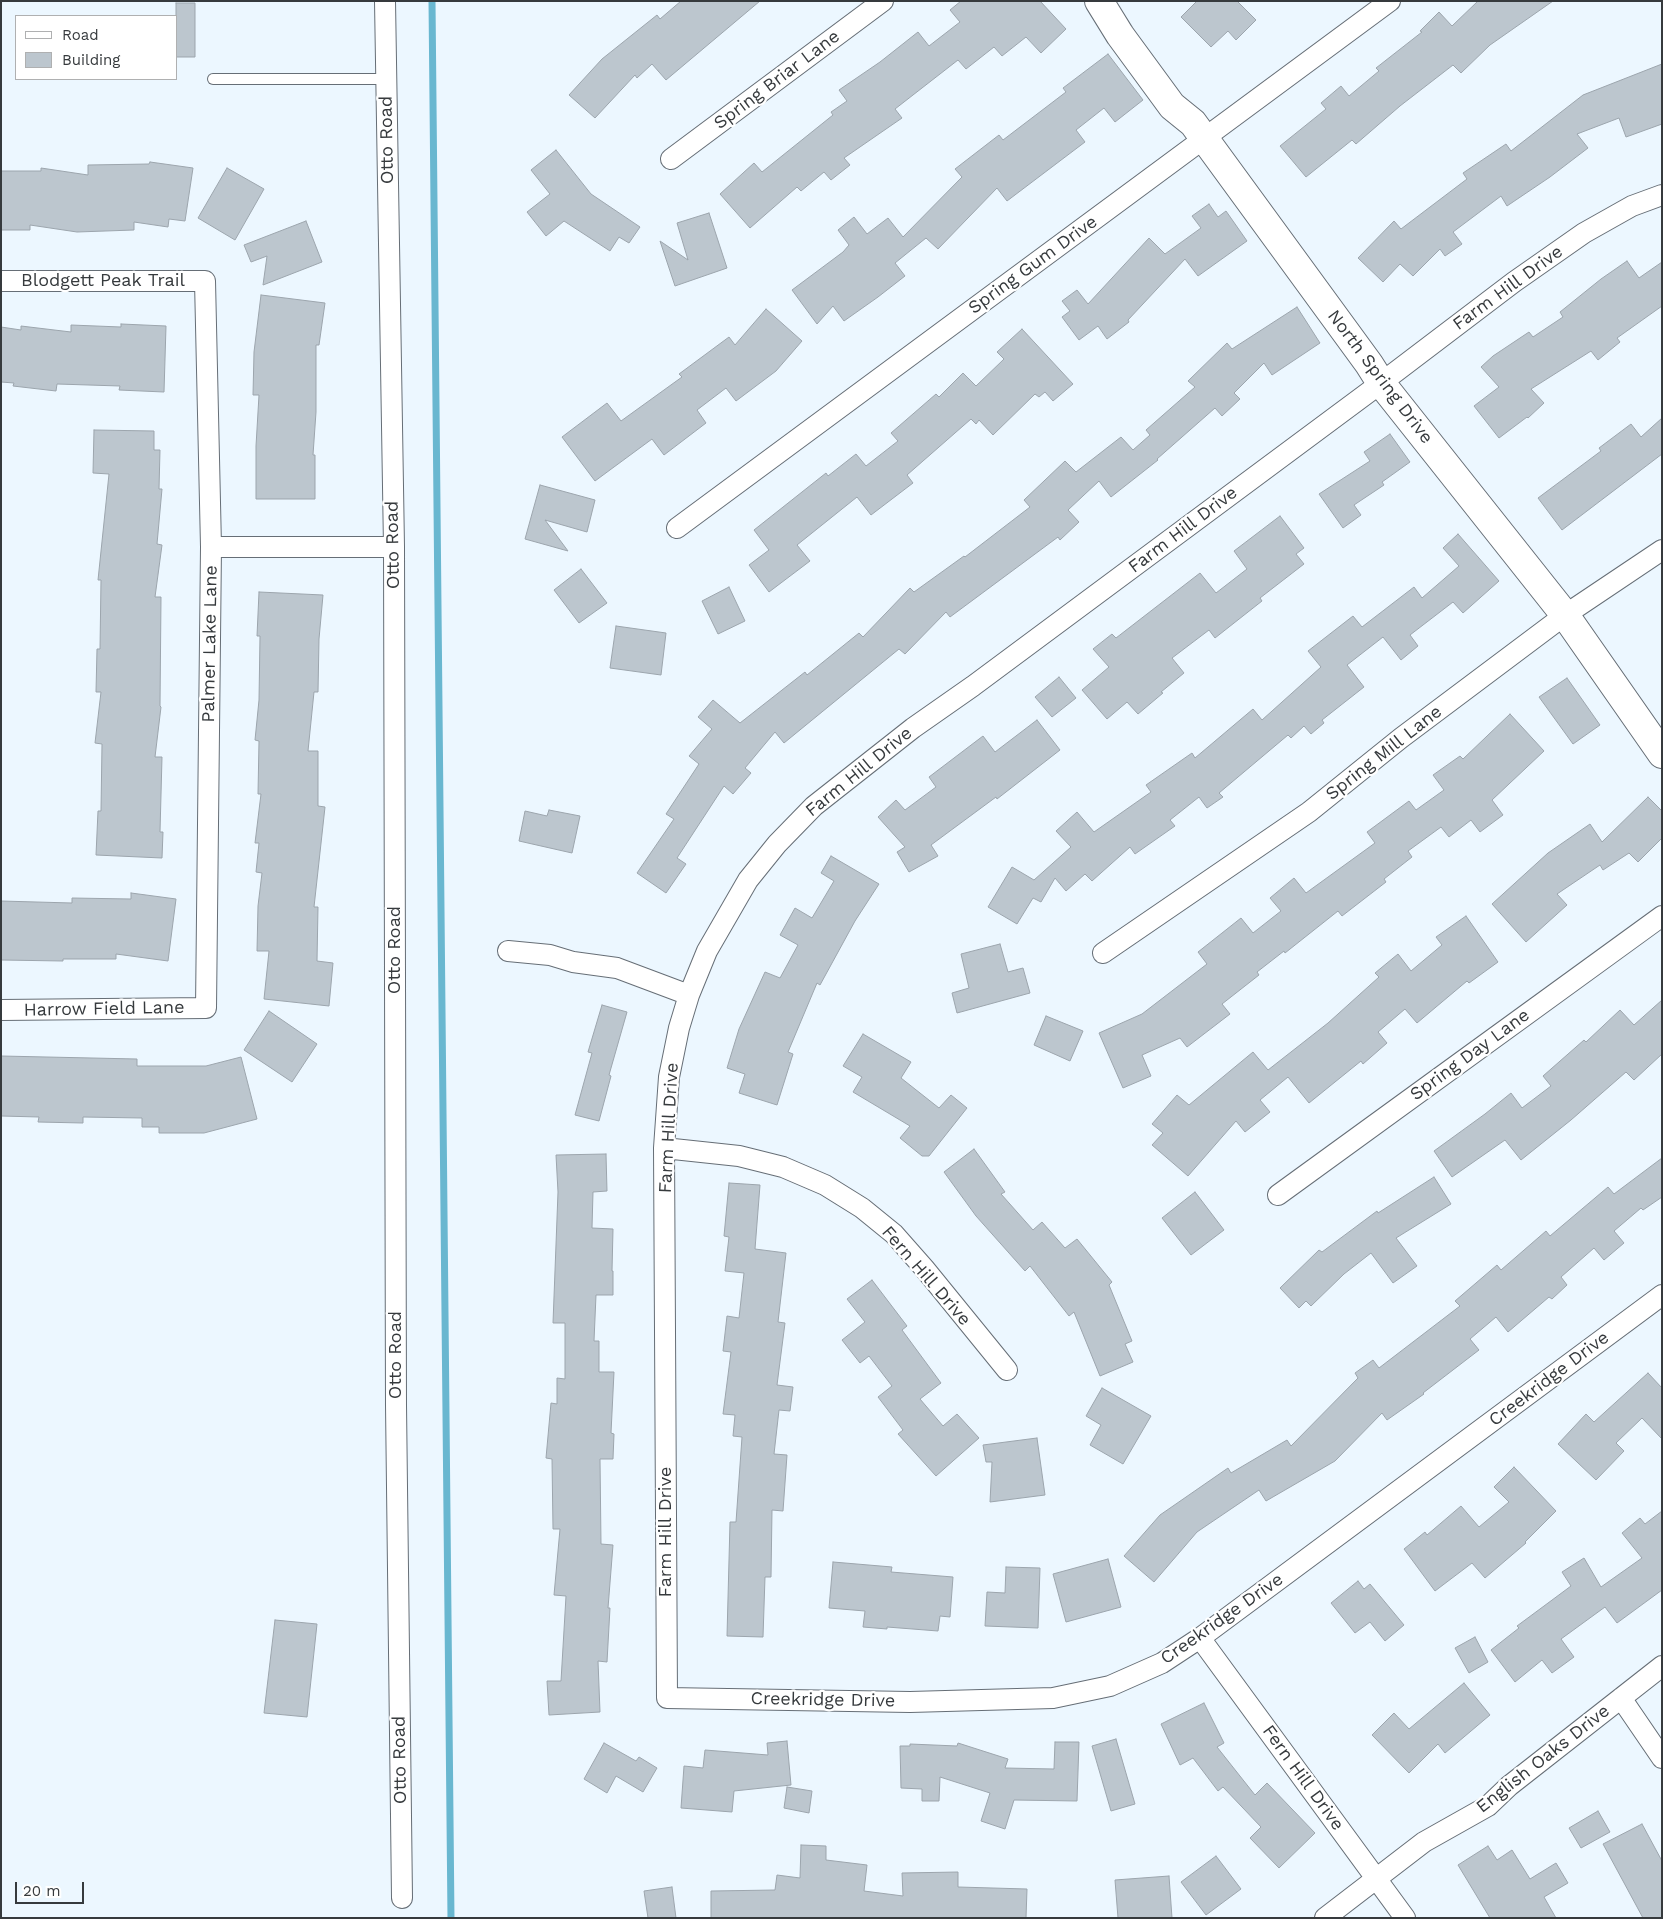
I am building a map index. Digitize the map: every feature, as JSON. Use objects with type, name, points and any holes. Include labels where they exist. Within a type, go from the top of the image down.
[{"type":"street","name":"Otto Road","points":[[385,1],[394,547],[396,1405],[402,1898]]},
{"type":"street","name":"Spring Briar Lane","points":[[671,159],[883,1]]},
{"type":"street","name":"North Spring Drive","points":[[1098,1],[1120,35],[1172,106],[1193,124],[1204,138],[1381,383],[1565,615],[1662,754]]},
{"type":"street","name":"Spring Gum Drive","points":[[677,528],[1390,1]]},
{"type":"street","name":"Farm Hill Drive","points":[[667,1698],[664,1148],[669,1077],[679,1028],[689,995],[707,951],[748,880],[776,844],[814,806],[913,728],[973,686],[1514,282],[1584,233],[1632,206],[1662,195]]},
{"type":"street","name":"Blodgett Peak Trail","points":[[1,281],[205,281]]},
{"type":"street","name":"Palmer Lake Lane","points":[[205,281],[211,547],[206,1008]]},
{"type":"street","points":[[211,547],[394,547]]},
{"type":"street","name":"Spring Mill Lane","points":[[1103,953],[1309,812],[1401,738],[1565,615],[1662,550]]},
{"type":"street","name":"Spring Day Lane","points":[[1278,1195],[1662,916]]},
{"type":"street","points":[[508,951],[550,955],[573,962],[617,968],[689,995]]},
{"type":"street","name":"Harrow Field Lane","points":[[1,1010],[206,1008]]},
{"type":"street","name":"Fern Hill Drive","points":[[664,1148],[739,1156],[782,1167],[825,1185],[862,1208],[894,1234],[1006,1370]]},
{"type":"street","name":"Creekridge Drive","points":[[667,1698],[910,1702],[1053,1698],[1110,1686],[1162,1663],[1200,1638],[1662,1295]]},
{"type":"street","name":"Fern Hill Drive","points":[[1200,1638],[1405,1918]]},
{"type":"street","name":"English Oaks Drive","points":[[1325,1918],[1424,1842],[1488,1806],[1509,1786],[1662,1666]]},
{"type":"street","points":[[1621,1698],[1662,1758]]},
{"type":"lane","points":[[213,79],[386,79]]},
{"type":"building","points":[[681,1],[760,1],[666,80],[652,64],[637,78],[635,75],[595,118],[569,95],[602,59],[657,15],[660,19]]},
{"type":"building","points":[[961,1],[1040,1],[1066,29],[1041,53],[1026,37],[1002,56],[994,47],[966,69],[958,60],[895,109],[902,118],[844,158],[850,165],[831,180],[824,172],[801,191],[797,187],[750,228],[720,194],[754,163],[762,172],[833,115],[831,112],[847,101],[839,90],[880,62],[918,32],[929,46],[960,22],[950,10]]},
{"type":"building","points":[[1197,1],[1237,1],[1256,20],[1236,40],[1228,31],[1211,47],[1181,17]]},
{"type":"building","points":[[1478,1],[1553,1],[1490,45],[1461,73],[1453,65],[1400,106],[1356,144],[1352,140],[1306,177],[1280,146],[1326,109],[1321,103],[1341,86],[1349,96],[1379,71],[1376,68],[1422,32],[1420,31],[1439,12],[1452,26]]},
{"type":"building","points":[[176,3],[195,3],[195,57],[178,57],[178,15],[176,15]]},
{"type":"building","points":[[1108,54],[1143,100],[1115,122],[1104,108],[1076,130],[1085,142],[1007,201],[997,188],[938,249],[926,238],[895,263],[905,276],[878,297],[844,321],[833,306],[817,324],[792,290],[843,252],[849,245],[838,230],[854,217],[867,234],[888,218],[903,237],[962,177],[955,169],[999,135],[1003,140],[1066,92],[1063,88]]},
{"type":"building","points":[[1662,64],[1662,124],[1626,137],[1619,118],[1577,134],[1588,148],[1507,206],[1501,196],[1453,232],[1462,244],[1445,256],[1440,249],[1413,276],[1400,264],[1383,282],[1358,258],[1394,221],[1401,229],[1467,179],[1463,173],[1506,144],[1511,151],[1583,95]]},
{"type":"building","points":[[556,150],[591,194],[640,227],[629,243],[619,237],[610,251],[564,221],[546,236],[527,212],[550,194],[531,170]]},
{"type":"building","points":[[150,162],[193,168],[185,221],[169,219],[168,227],[134,222],[134,230],[77,232],[30,225],[30,230],[1,230],[1,171],[41,171],[41,168],[88,175],[88,165],[149,164]]},
{"type":"building","points":[[227,168],[264,189],[235,240],[198,218]]},
{"type":"building","points":[[1209,204],[1218,217],[1226,211],[1247,241],[1198,276],[1185,259],[1128,320],[1129,322],[1107,339],[1098,326],[1079,340],[1062,317],[1070,311],[1062,301],[1077,290],[1088,304],[1149,238],[1165,254],[1201,228],[1192,216]]},
{"type":"building","points":[[709,213],[727,268],[675,286],[660,241],[688,260],[677,223]]},
{"type":"building","points":[[306,221],[322,262],[263,285],[267,256],[251,262],[244,245]]},
{"type":"building","points":[[1627,261],[1639,278],[1662,262],[1662,306],[1617,338],[1620,342],[1598,360],[1591,351],[1531,389],[1544,403],[1528,418],[1499,438],[1474,406],[1499,387],[1481,367],[1493,356],[1529,332],[1533,337],[1563,317],[1560,312]]},
{"type":"building","points":[[261,295],[325,303],[319,345],[316,345],[316,412],[313,455],[315,455],[315,499],[256,499],[256,446],[259,395],[253,395],[254,352]]},
{"type":"building","points":[[1297,307],[1320,343],[1272,375],[1264,363],[1234,393],[1240,399],[1222,416],[1215,408],[1158,460],[1111,497],[1099,481],[1068,510],[1079,522],[1060,540],[1058,537],[950,617],[946,612],[905,654],[899,649],[784,743],[775,732],[745,768],[751,773],[733,794],[724,786],[677,858],[686,864],[666,893],[637,873],[674,819],[666,814],[699,764],[689,756],[712,729],[698,717],[713,700],[740,723],[805,672],[807,675],[859,633],[863,637],[910,588],[914,592],[965,557],[1030,507],[1024,500],[1065,461],[1076,472],[1121,437],[1133,450],[1150,435],[1146,430],[1195,387],[1188,381],[1227,343],[1232,349]]},
{"type":"building","points":[[766,309],[802,341],[776,371],[736,401],[726,388],[697,410],[706,423],[664,455],[652,439],[595,481],[562,437],[607,403],[621,421],[682,377],[679,374],[729,337],[735,345]]},
{"type":"building","points":[[121,324],[166,326],[164,392],[119,390],[120,386],[57,384],[56,391],[13,386],[14,383],[1,382],[1,327],[21,330],[21,326],[71,332],[71,325],[121,327]]},
{"type":"building","points":[[1022,329],[1073,384],[1053,401],[1045,392],[1039,397],[1035,394],[993,435],[979,420],[976,424],[971,419],[907,475],[913,483],[871,515],[857,497],[797,545],[810,561],[769,592],[749,565],[769,550],[754,530],[826,473],[828,476],[856,454],[866,466],[898,441],[891,433],[936,394],[939,397],[963,373],[976,386],[1004,359],[997,352]]},
{"type":"building","points":[[1662,418],[1662,454],[1562,530],[1538,498],[1601,451],[1599,448],[1631,424],[1641,437]]},
{"type":"building","points":[[94,430],[154,431],[154,450],[160,450],[159,489],[162,489],[157,544],[162,545],[155,597],[161,597],[161,707],[155,757],[162,757],[160,832],[163,832],[162,858],[96,855],[98,811],[101,811],[102,744],[95,743],[101,692],[96,692],[97,649],[100,649],[101,580],[98,580],[109,474],[93,473]]},
{"type":"building","points":[[1390,434],[1410,462],[1382,482],[1384,485],[1354,505],[1361,515],[1343,528],[1319,494],[1370,461],[1364,452]]},
{"type":"building","points":[[540,485],[595,500],[587,532],[545,520],[568,551],[525,539]]},
{"type":"building","points":[[1280,516],[1304,548],[1296,554],[1304,564],[1260,598],[1262,601],[1215,638],[1209,630],[1172,658],[1184,673],[1138,714],[1127,702],[1107,719],[1082,690],[1109,667],[1093,649],[1112,634],[1116,638],[1200,573],[1216,593],[1247,569],[1234,551]]},
{"type":"building","points":[[1458,534],[1499,581],[1463,613],[1453,602],[1410,635],[1418,646],[1401,660],[1383,637],[1347,665],[1364,687],[1322,720],[1324,723],[1311,734],[1304,726],[1291,738],[1288,735],[1219,793],[1223,797],[1207,808],[1199,797],[1170,820],[1175,826],[1135,854],[1130,847],[1092,881],[1085,874],[1066,891],[1055,878],[1041,902],[1033,898],[1017,924],[988,907],[1012,867],[1034,880],[1071,847],[1056,831],[1077,812],[1094,832],[1151,792],[1146,785],[1192,753],[1195,758],[1253,709],[1262,720],[1321,667],[1308,651],[1353,616],[1362,627],[1414,587],[1422,598],[1459,566],[1443,548]]},
{"type":"building","points":[[581,569],[607,603],[579,623],[554,590]]},
{"type":"building","points":[[729,587],[745,621],[718,634],[702,601]]},
{"type":"building","points":[[259,592],[323,595],[319,639],[318,692],[314,692],[308,751],[318,751],[318,806],[325,807],[314,907],[318,907],[317,961],[333,963],[329,1006],[264,999],[269,951],[257,951],[258,906],[262,873],[256,872],[259,843],[255,843],[261,794],[258,794],[259,741],[255,740],[259,700],[260,636],[257,636]]},
{"type":"building","points":[[616,626],[666,633],[661,675],[610,668]]},
{"type":"building","points":[[1059,677],[1076,698],[1052,717],[1035,697]]},
{"type":"building","points":[[1567,678],[1600,725],[1573,744],[1539,697]]},
{"type":"building","points":[[1510,714],[1544,751],[1492,800],[1503,815],[1480,832],[1471,820],[1449,837],[1441,827],[1408,851],[1412,857],[1384,879],[1386,882],[1342,916],[1338,911],[1285,953],[1284,951],[1257,972],[1259,975],[1222,1004],[1230,1014],[1187,1047],[1180,1038],[1142,1055],[1151,1076],[1123,1088],[1099,1033],[1142,1014],[1207,964],[1198,952],[1241,918],[1253,933],[1281,911],[1270,898],[1294,878],[1306,893],[1375,843],[1367,832],[1409,801],[1416,810],[1444,790],[1433,775],[1460,756],[1463,759]]},
{"type":"building","points":[[1037,720],[1060,750],[997,799],[996,797],[931,845],[938,856],[909,872],[897,852],[905,847],[878,817],[896,800],[905,810],[936,787],[929,777],[983,736],[995,752]]},
{"type":"building","points":[[1648,797],[1662,811],[1662,838],[1638,862],[1629,853],[1603,870],[1600,865],[1557,894],[1567,905],[1526,942],[1492,904],[1548,853],[1590,824],[1602,842]]},
{"type":"building","points":[[549,810],[580,816],[572,853],[519,841],[525,811],[547,816]]},
{"type":"building","points":[[831,856],[879,884],[855,921],[820,985],[817,983],[788,1052],[793,1054],[777,1105],[739,1093],[745,1074],[727,1068],[739,1029],[765,972],[780,978],[798,945],[780,935],[795,908],[812,918],[834,881],[821,873]]},
{"type":"building","points":[[131,893],[176,899],[168,961],[116,954],[116,959],[63,959],[63,961],[1,960],[1,901],[72,903],[72,898],[131,899]]},
{"type":"building","points":[[1466,916],[1498,962],[1469,983],[1467,981],[1417,1023],[1405,1009],[1378,1032],[1387,1043],[1363,1064],[1361,1061],[1309,1103],[1288,1077],[1260,1100],[1270,1112],[1245,1132],[1236,1121],[1188,1176],[1152,1145],[1163,1133],[1152,1124],[1177,1095],[1189,1105],[1253,1052],[1268,1070],[1328,1023],[1379,977],[1375,973],[1398,954],[1411,971],[1442,945],[1436,937]]},
{"type":"building","points":[[1000,944],[1008,972],[1023,968],[1030,993],[957,1013],[952,993],[969,988],[961,954]]},
{"type":"building","points":[[1662,1000],[1662,1054],[1634,1080],[1626,1072],[1521,1160],[1505,1140],[1452,1177],[1434,1151],[1511,1093],[1522,1108],[1551,1086],[1543,1076],[1584,1040],[1586,1042],[1620,1010],[1634,1025]]},
{"type":"building","points":[[602,1005],[627,1012],[609,1075],[611,1076],[599,1121],[575,1115],[592,1053],[588,1052]]},
{"type":"building","points":[[269,1011],[317,1044],[292,1082],[244,1050]]},
{"type":"building","points":[[1046,1016],[1083,1031],[1070,1061],[1034,1045]]},
{"type":"building","points":[[863,1034],[911,1062],[901,1078],[939,1108],[951,1095],[967,1108],[929,1156],[922,1156],[900,1138],[910,1126],[853,1092],[862,1077],[843,1066]]},
{"type":"building","points":[[1,1056],[137,1059],[137,1066],[206,1066],[241,1057],[257,1119],[204,1133],[159,1133],[159,1127],[142,1127],[142,1118],[83,1117],[83,1123],[38,1122],[39,1117],[1,1116]]},
{"type":"building","points":[[974,1149],[1005,1192],[1001,1194],[1033,1230],[1042,1222],[1065,1248],[1077,1239],[1112,1282],[1109,1285],[1132,1341],[1125,1344],[1133,1362],[1100,1376],[1074,1312],[1069,1316],[1030,1266],[1025,1271],[976,1216],[944,1172]]},
{"type":"building","points":[[606,1154],[607,1191],[593,1192],[592,1228],[613,1229],[613,1295],[596,1295],[594,1341],[599,1341],[599,1372],[614,1372],[611,1433],[614,1434],[613,1459],[600,1459],[601,1544],[613,1545],[608,1608],[610,1608],[607,1662],[598,1661],[600,1712],[549,1715],[547,1681],[561,1681],[566,1596],[554,1595],[560,1529],[553,1529],[552,1459],[546,1458],[551,1403],[557,1404],[557,1378],[565,1379],[565,1323],[553,1323],[558,1192],[556,1155]]},
{"type":"building","points":[[1662,1158],[1662,1197],[1643,1210],[1641,1208],[1614,1231],[1624,1243],[1604,1260],[1594,1248],[1561,1277],[1567,1285],[1552,1299],[1549,1297],[1508,1332],[1496,1317],[1470,1339],[1479,1350],[1424,1394],[1387,1420],[1382,1413],[1335,1461],[1266,1501],[1259,1490],[1197,1532],[1154,1582],[1124,1556],[1160,1515],[1228,1468],[1231,1473],[1287,1440],[1291,1446],[1358,1378],[1355,1373],[1373,1360],[1379,1368],[1460,1306],[1455,1301],[1497,1265],[1501,1270],[1546,1231],[1550,1236],[1608,1187],[1614,1194]]},
{"type":"building","points":[[1434,1177],[1451,1204],[1396,1238],[1417,1266],[1393,1283],[1371,1253],[1344,1274],[1311,1306],[1306,1301],[1299,1308],[1280,1288],[1319,1250],[1322,1252],[1377,1211],[1378,1213]]},
{"type":"building","points":[[729,1183],[760,1185],[755,1249],[786,1253],[778,1322],[785,1323],[777,1385],[793,1387],[790,1411],[779,1410],[774,1454],[787,1455],[783,1511],[772,1510],[771,1577],[765,1577],[763,1637],[727,1636],[730,1522],[736,1522],[742,1437],[733,1436],[735,1415],[723,1414],[731,1352],[723,1351],[727,1316],[739,1318],[744,1273],[725,1271],[729,1237],[724,1236]]},
{"type":"building","points":[[1195,1192],[1224,1230],[1191,1255],[1162,1218]]},
{"type":"building","points":[[872,1280],[907,1326],[902,1330],[941,1383],[920,1399],[943,1426],[957,1414],[979,1438],[936,1476],[898,1434],[903,1430],[878,1397],[892,1386],[869,1356],[860,1363],[842,1340],[865,1322],[847,1299]]},
{"type":"building","points":[[1648,1373],[1662,1388],[1662,1439],[1642,1418],[1616,1443],[1624,1451],[1596,1480],[1558,1444],[1586,1414],[1594,1422]]},
{"type":"building","points":[[1102,1388],[1151,1416],[1123,1464],[1090,1445],[1101,1425],[1086,1416]]},
{"type":"building","points":[[1037,1438],[1045,1495],[990,1502],[992,1462],[986,1462],[983,1445]]},
{"type":"building","points":[[1514,1467],[1556,1511],[1526,1543],[1485,1578],[1472,1563],[1435,1591],[1404,1549],[1425,1532],[1427,1535],[1461,1506],[1479,1527],[1509,1502],[1494,1487]]},
{"type":"building","points":[[1662,1511],[1662,1590],[1617,1623],[1605,1607],[1561,1639],[1574,1657],[1552,1673],[1542,1660],[1515,1682],[1491,1650],[1519,1628],[1517,1626],[1571,1586],[1562,1572],[1584,1558],[1601,1587],[1642,1558],[1622,1533],[1640,1518],[1645,1524]]},
{"type":"building","points":[[1108,1559],[1121,1607],[1066,1622],[1053,1574]]},
{"type":"building","points":[[833,1562],[892,1567],[891,1572],[953,1577],[950,1617],[940,1616],[938,1631],[863,1627],[865,1611],[829,1608]]},
{"type":"building","points":[[1006,1567],[1040,1568],[1038,1628],[985,1626],[987,1592],[1005,1593]]},
{"type":"building","points":[[1358,1581],[1364,1589],[1370,1584],[1404,1625],[1385,1641],[1370,1622],[1355,1633],[1331,1603]]},
{"type":"building","points":[[275,1620],[317,1624],[307,1717],[264,1713]]},
{"type":"building","points":[[1475,1637],[1488,1662],[1469,1673],[1455,1648]]},
{"type":"building","points":[[1464,1683],[1490,1715],[1445,1753],[1438,1744],[1409,1773],[1372,1735],[1394,1713],[1409,1729]]},
{"type":"building","points":[[1204,1703],[1224,1743],[1217,1747],[1255,1795],[1267,1783],[1315,1833],[1279,1868],[1250,1838],[1261,1827],[1223,1787],[1218,1791],[1193,1758],[1180,1765],[1161,1724]]},
{"type":"building","points":[[1116,1739],[1135,1804],[1111,1811],[1092,1746]]},
{"type":"building","points":[[787,1741],[791,1785],[734,1791],[732,1812],[681,1808],[684,1766],[703,1768],[705,1750],[768,1755],[767,1743]]},
{"type":"building","points":[[1055,1742],[1079,1742],[1077,1801],[1014,1800],[1005,1829],[981,1821],[990,1793],[940,1777],[939,1801],[922,1801],[922,1789],[901,1788],[900,1746],[910,1746],[910,1744],[957,1746],[958,1743],[1008,1759],[1005,1768],[1054,1769]]},
{"type":"building","points":[[604,1743],[636,1761],[639,1757],[657,1768],[643,1792],[616,1776],[607,1793],[584,1779]]},
{"type":"building","points":[[787,1787],[812,1791],[809,1813],[784,1808]]},
{"type":"building","points":[[1598,1811],[1610,1832],[1581,1848],[1569,1828]]},
{"type":"building","points":[[1642,1824],[1662,1861],[1662,1918],[1643,1918],[1603,1844]]},
{"type":"building","points":[[801,1845],[826,1846],[826,1860],[867,1865],[864,1891],[903,1896],[902,1873],[958,1872],[958,1887],[1027,1889],[1026,1918],[711,1918],[711,1891],[775,1890],[777,1875],[800,1878]]},
{"type":"building","points":[[1488,1846],[1497,1860],[1512,1850],[1530,1879],[1556,1863],[1568,1883],[1544,1897],[1556,1918],[1490,1918],[1458,1865]]},
{"type":"building","points":[[1216,1856],[1241,1889],[1206,1915],[1181,1882]]},
{"type":"building","points":[[1169,1876],[1172,1918],[1118,1918],[1115,1880]]},
{"type":"building","points":[[672,1887],[676,1918],[648,1918],[644,1891]]},
{"type":"waterway","points":[[432,1],[451,1918]]}]
